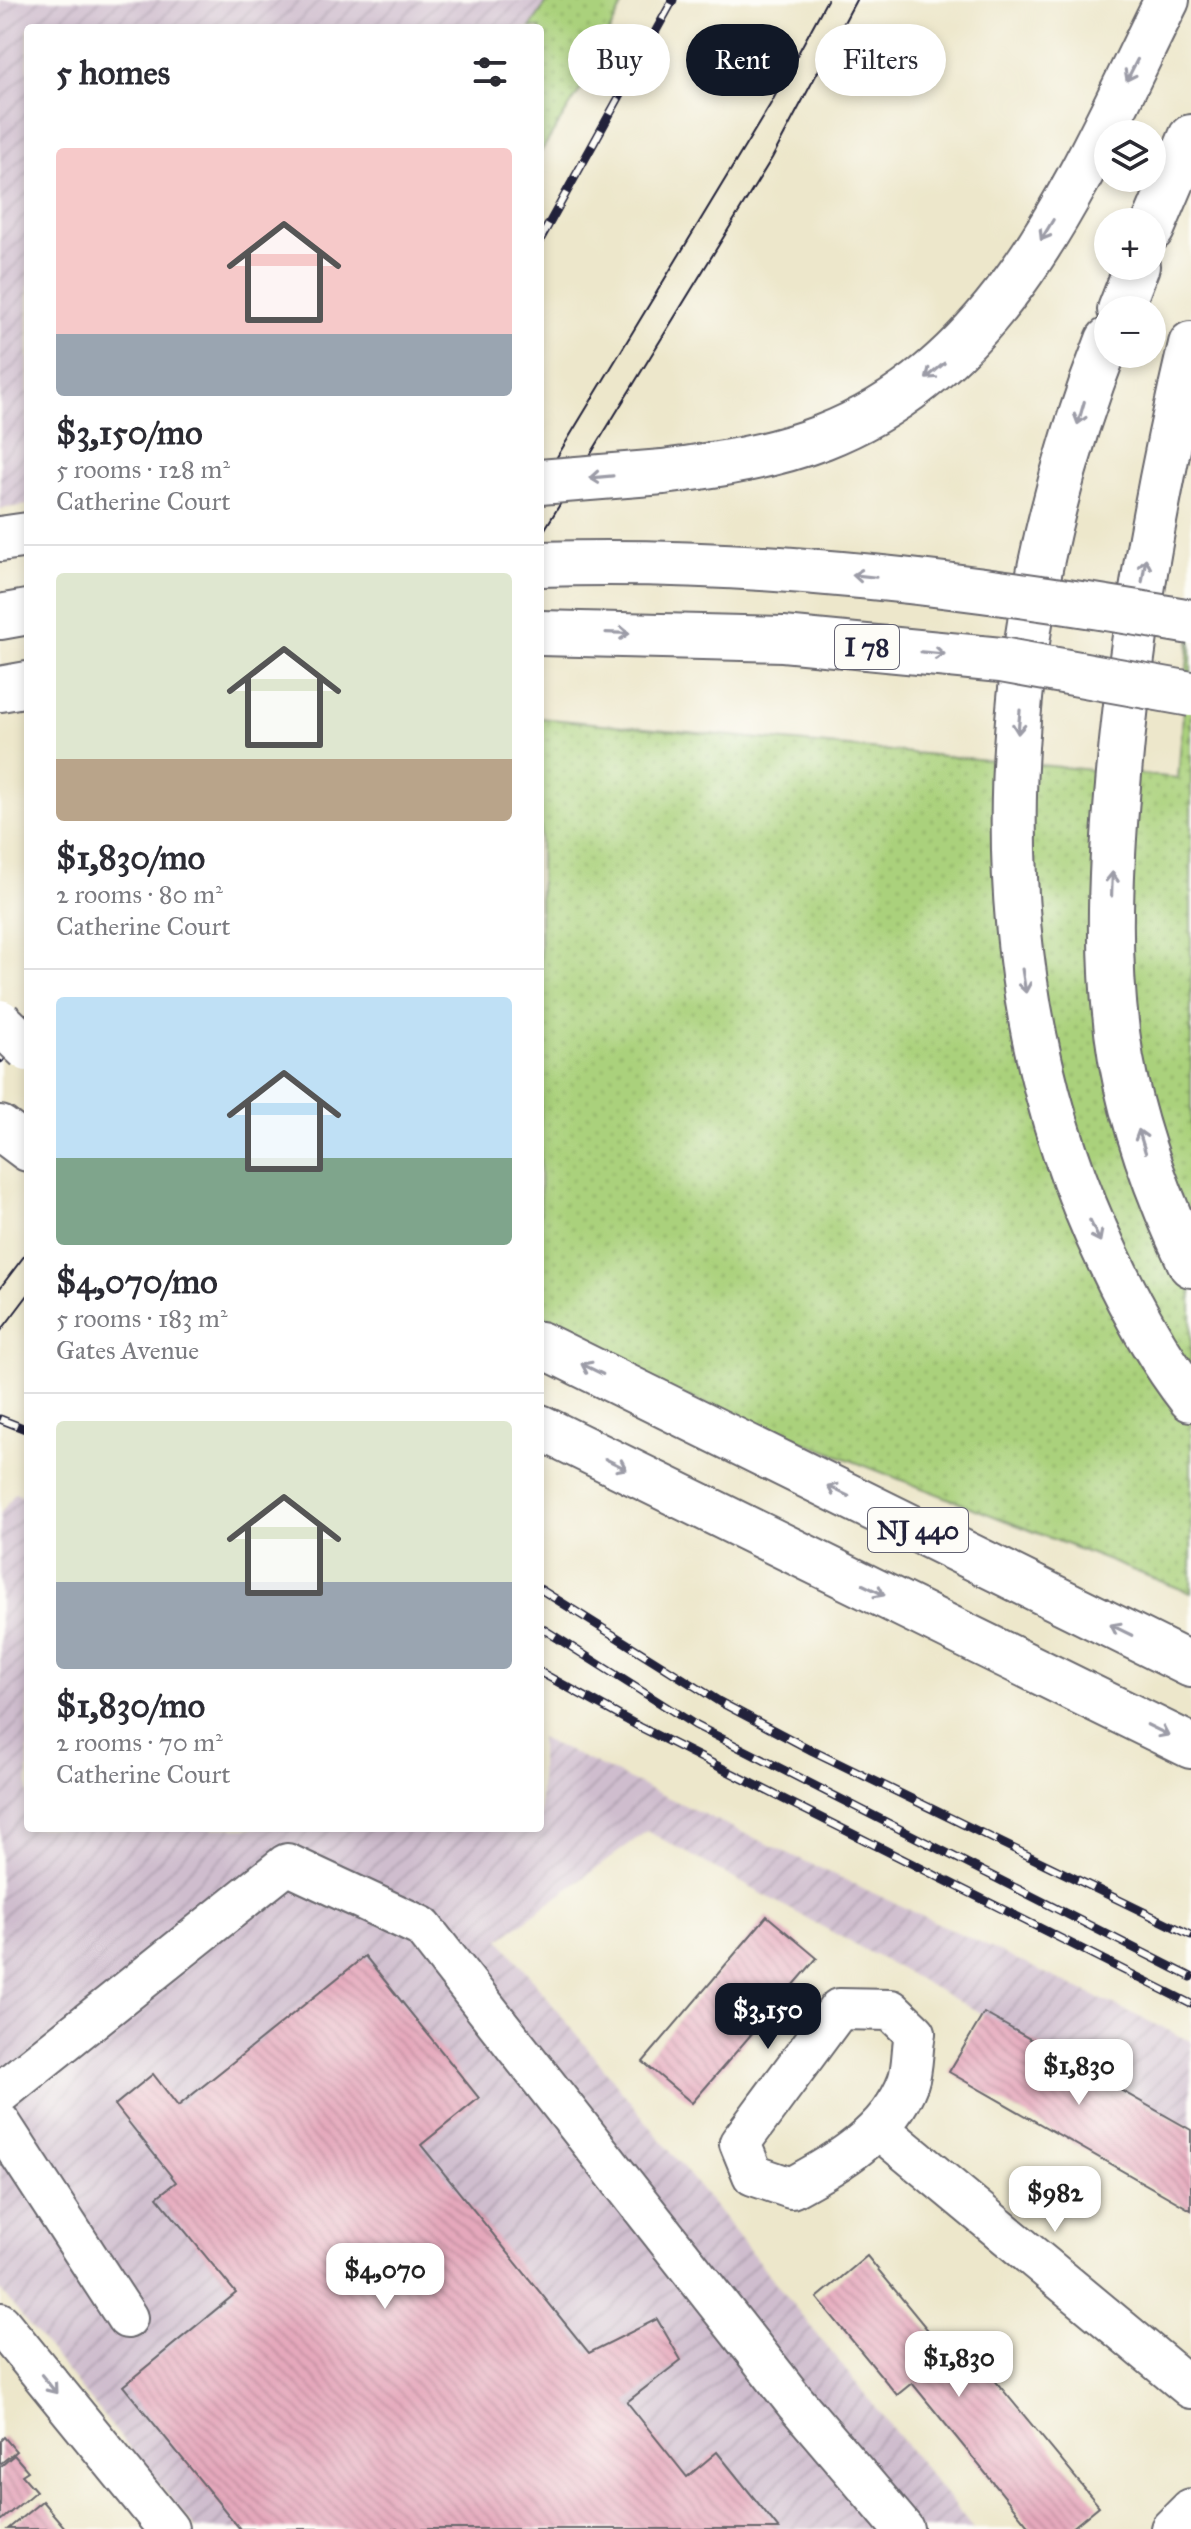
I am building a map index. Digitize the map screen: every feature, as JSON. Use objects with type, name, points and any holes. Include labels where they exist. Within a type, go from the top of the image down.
[{"type":"highway","points":[[544,482],[720,465],[774,453],[823,437],[872,415],[914,389],[954,355],[991,317],[1052,224],[1167,0]]},
{"type":"highway","points":[[1161,208],[1191,137]]},
{"type":"highway","points":[[1191,344],[1143,568],[1125,701],[1113,837],[1111,935],[1122,1060],[1135,1116],[1151,1172],[1191,1265]]},
{"type":"highway","points":[[1097,368],[1055,505],[1033,612],[1019,721],[1014,832],[1019,947],[1034,1041],[1053,1118],[1088,1217],[1130,1304],[1191,1399]]},
{"type":"highway","points":[[0,539],[24,536]]},
{"type":"highway","points":[[544,564],[601,562],[787,569],[1005,590],[1191,622]]},
{"type":"highway","points":[[0,617],[24,613]]},
{"type":"highway","name":"I 78","points":[[544,633],[597,632],[798,640],[1001,660],[1191,694]]},
{"type":"highway","points":[[0,689],[24,685]]},
{"type":"highway","points":[[0,1022],[24,1045]]},
{"type":"highway","points":[[0,1128],[24,1146]]},
{"type":"highway","name":"NJ 440","points":[[544,1346],[1191,1665]]},
{"type":"highway","name":"NJ 440","points":[[544,1428],[1191,1746]]},
{"type":"street","points":[[0,2093],[287,1864],[422,1927],[795,2402],[903,2529]]},
{"type":"street","points":[[839,2009],[891,2010],[915,2033],[908,2082],[879,2129],[834,2165],[791,2188],[753,2175],[740,2143],[839,2009]]},
{"type":"street","points":[[0,2123],[127,2318]]},
{"type":"street","points":[[879,2129],[1191,2388]]},
{"type":"street","points":[[0,2323],[168,2529]]},
{"type":"street","points":[[1171,2529],[1191,2509]]},
{"type":"shaded area","points":[[0,0],[548,0],[533,24],[24,24],[24,506],[0,509]]},
{"type":"shaded area","points":[[15,1493],[24,1497],[24,1832],[544,1832],[544,1740],[1191,2041],[1191,2128],[647,1831],[500,1939],[973,2529],[196,2529],[0,2290],[0,1514]]},
{"type":"green space","points":[[548,0],[625,0],[613,24],[568,24],[568,96],[576,96],[544,147],[544,24],[533,24]]},
{"type":"green space","points":[[1191,617],[1191,1593],[544,1341],[544,718],[1178,778]]},
{"type":"building","points":[[767,1916],[817,1958],[692,2103],[643,2062]]},
{"type":"building","points":[[365,1956],[479,2098],[421,2145],[589,2353],[657,2319],[681,2360],[627,2402],[687,2477],[717,2452],[779,2529],[240,2529],[123,2386],[236,2293],[157,2197],[176,2182],[115,2105],[153,2074],[178,2106]]},
{"type":"building","points":[[984,2013],[1191,2130],[1191,2210],[949,2072]]},
{"type":"building","points":[[867,2256],[945,2351],[960,2338],[1099,2506],[1071,2529],[1031,2529],[912,2383],[897,2395],[817,2298]]},
{"type":"building","points":[[4,2437],[16,2451],[0,2464],[0,2441]]},
{"type":"building","points":[[14,2455],[28,2471],[22,2475],[36,2491],[0,2521],[0,2467]]},
{"type":"building","points":[[42,2501],[66,2529],[8,2529]]},
{"type":"tram line","points":[[544,478],[770,105],[827,0]]},
{"type":"tram line","points":[[544,530],[772,158],[856,0]]},
{"type":"tram line","points":[[0,1288],[24,1256]]},
{"type":"tram line","points":[[0,1332],[24,1300]]},
{"type":"railway","points":[[544,233],[673,0]]},
{"type":"railway","points":[[0,1059],[24,1023]]},
{"type":"railway","points":[[0,1419],[24,1428]]},
{"type":"railway","points":[[544,1592],[720,1702],[813,1751],[1191,1935]]},
{"type":"railway","points":[[544,1630],[695,1725],[1191,1977]]},
{"type":"railway","points":[[544,1674],[640,1727],[1191,2004]]}]
